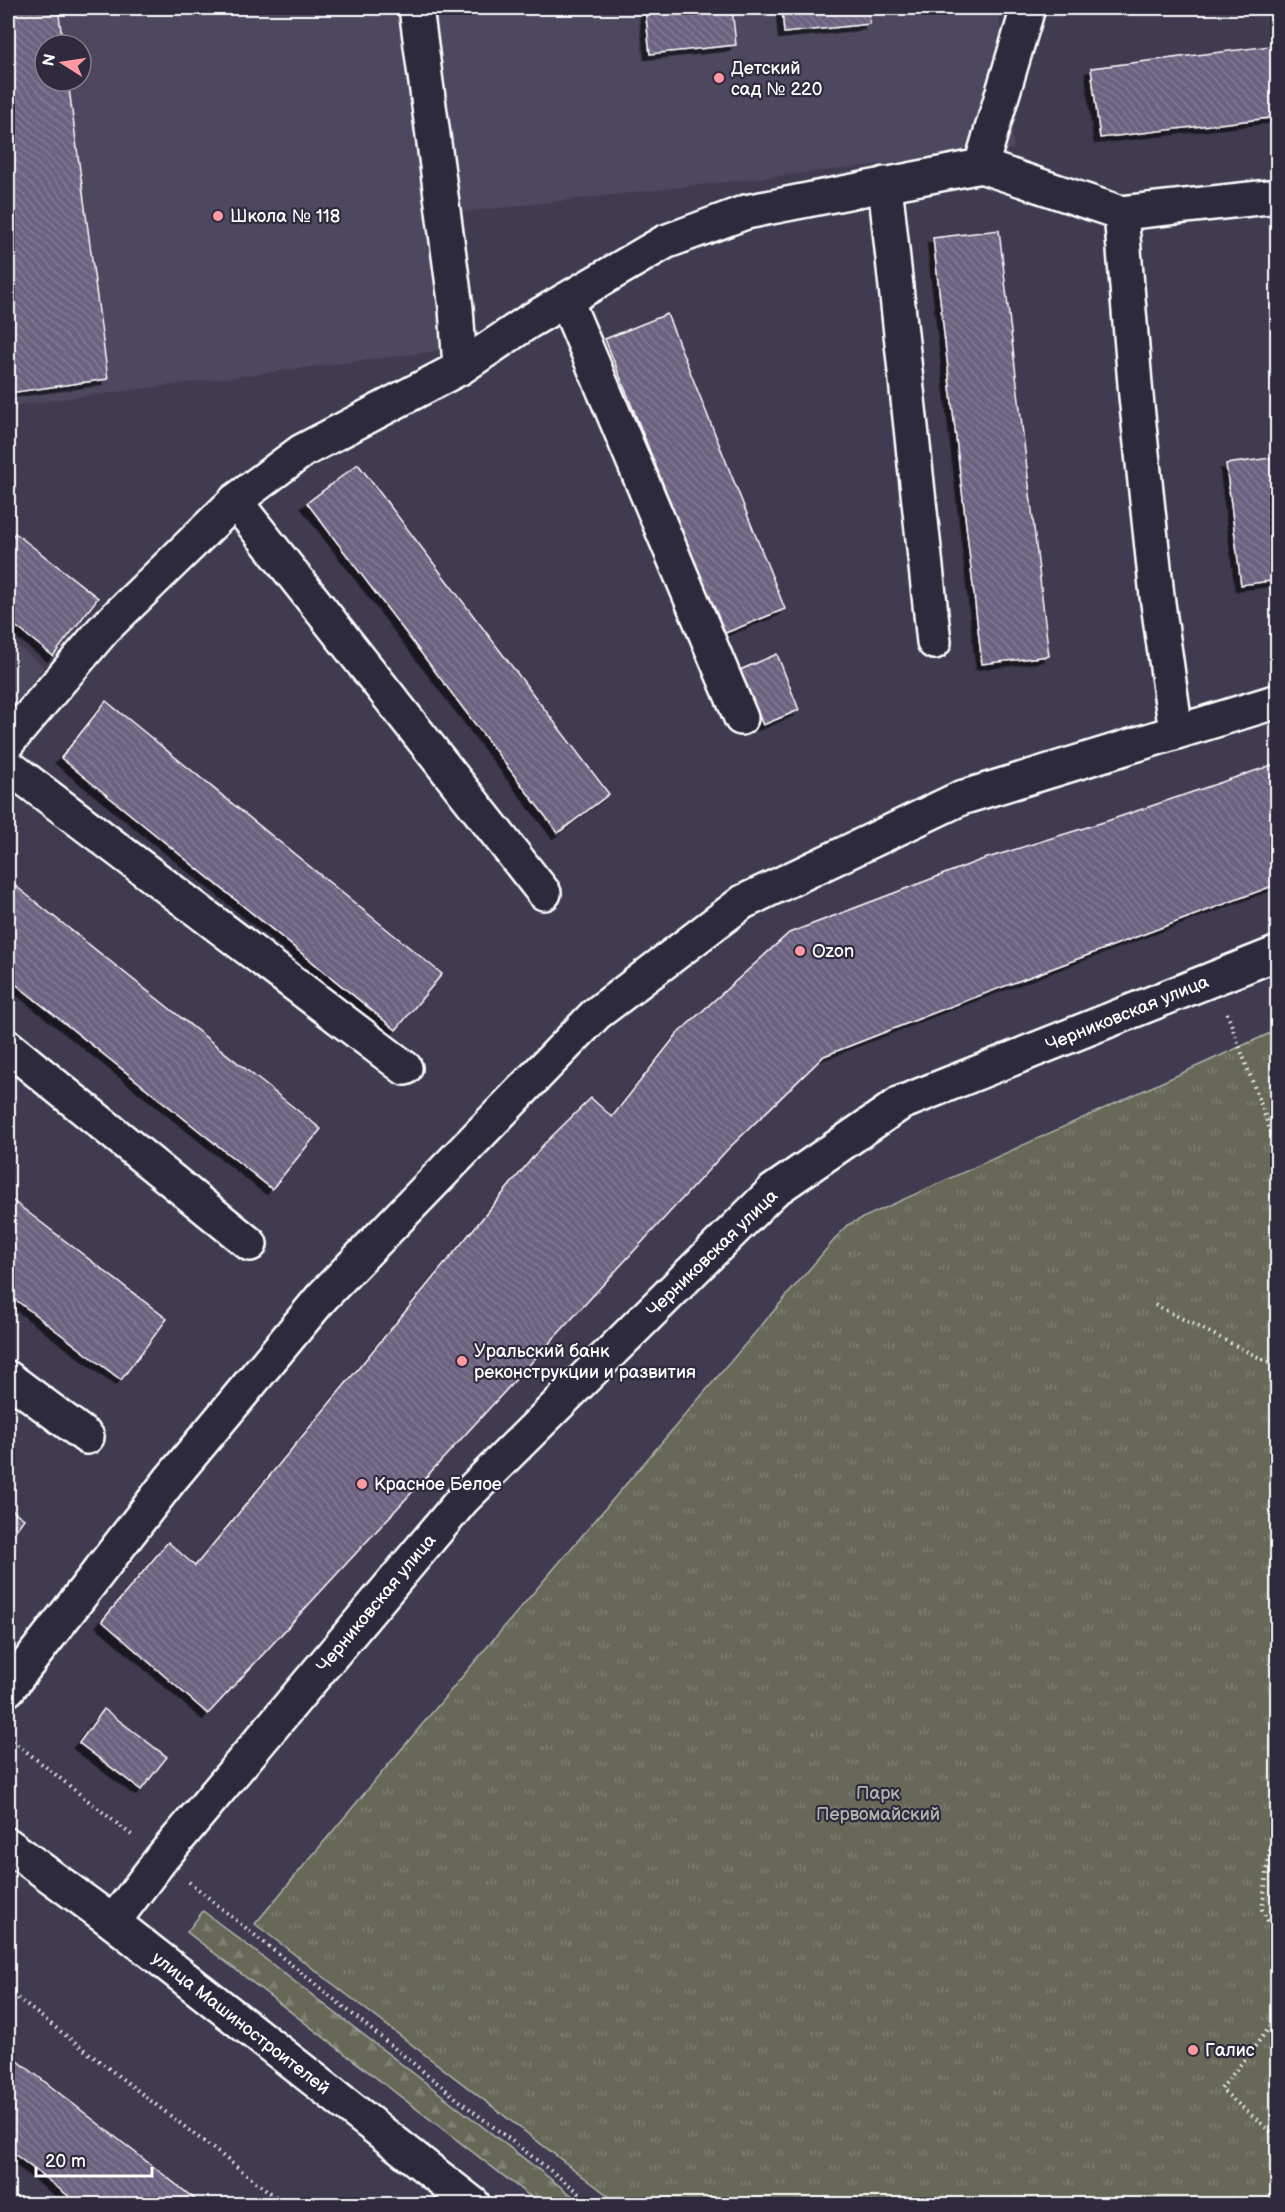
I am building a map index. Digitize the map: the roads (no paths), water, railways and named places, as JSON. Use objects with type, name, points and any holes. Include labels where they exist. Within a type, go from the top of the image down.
[{"type":"street","points":[[416,8],[456,308],[459,368]]},
{"type":"street","points":[[981,166],[1028,8]]},
{"type":"street","points":[[8,742],[103,630],[235,501],[302,451],[459,368],[528,322],[665,242],[746,212],[981,166],[1121,213],[1278,196]]},
{"type":"street","points":[[885,184],[934,642]]},
{"type":"street","points":[[1121,213],[1136,396],[1157,596],[1176,732]]},
{"type":"street","points":[[566,300],[741,718]]},
{"type":"street","points":[[235,501],[544,892]]},
{"type":"street","points":[[8,1689],[170,1480],[322,1297],[596,1014],[743,902],[961,798],[1278,701]]},
{"type":"street","points":[[8,766],[405,1068]]},
{"type":"street","name":"Черниковская улица","points":[[113,1922],[162,1859],[463,1499],[773,1191],[901,1102],[1278,953]]},
{"type":"street","points":[[8,1047],[250,1244]]},
{"type":"street","points":[[8,1378],[87,1437]]},
{"type":"street","name":"улица Машиностроителей","points":[[8,1845],[113,1922],[473,2205]]},
{"type":"place","name":"Детский сад № 220","points":[[719,78]]},
{"type":"place","name":"Школа № 118","points":[[218,216]]},
{"type":"place","name":"Ozon","points":[[800,951]]},
{"type":"place","name":"Уральский банк реконструкции и развития","points":[[462,1361]]},
{"type":"place","name":"Красное Белое","points":[[362,1484]]},
{"type":"place","name":"Галис","points":[[1193,2050]]},
{"type":"park label","name":"Парк Первомайский","points":[[878,1803]]}]
